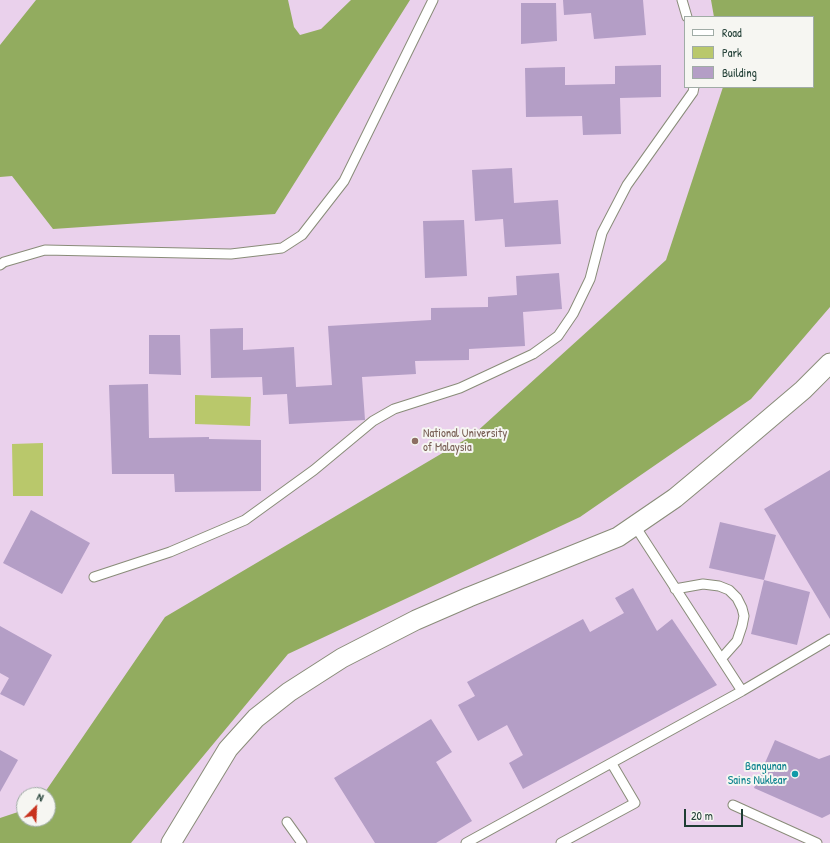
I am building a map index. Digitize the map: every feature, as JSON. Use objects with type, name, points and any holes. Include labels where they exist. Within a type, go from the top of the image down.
[{"type":"street","points":[[171,843],[228,749],[256,718],[289,692],[342,658],[416,620],[618,537],[675,498],[803,390],[830,363]]},
{"type":"lane","points":[[0,265],[45,250],[231,254],[282,248],[302,235],[344,181],[433,0]]},
{"type":"lane","points":[[682,0],[687,16]]},
{"type":"lane","points":[[94,577],[170,552],[245,520],[314,470],[373,421],[394,409],[460,388],[533,354],[558,336],[573,314],[590,278],[602,233],[627,185],[693,92],[694,88]]},
{"type":"lane","points":[[635,526],[742,691]]},
{"type":"lane","points":[[675,588],[704,584],[718,586],[728,590],[737,598],[744,616],[742,626],[737,641],[721,659]]},
{"type":"lane","points":[[466,843],[612,764],[742,691],[830,639]]},
{"type":"lane","points":[[560,843],[635,803],[612,764]]},
{"type":"lane","points":[[733,805],[817,843]]},
{"type":"lane","points":[[287,822],[302,843]]},
{"type":"shaded area","name":"National University of Malaysia","points":[[0,0],[830,0],[830,843],[0,843]]},
{"type":"green space","points":[[36,0],[288,0],[294,27],[300,35],[321,29],[351,0],[410,0],[275,214],[53,229],[12,176],[0,177],[0,45]]},
{"type":"green space","points":[[711,0],[830,0],[830,307],[751,399],[580,517],[288,654],[131,843],[0,843],[0,818],[16,813],[16,827],[56,827],[56,787],[48,787],[165,617],[473,435],[666,260],[723,88],[814,88],[814,16],[714,16]]},
{"type":"green space","points":[[195,395],[251,397],[250,426],[195,424]]},
{"type":"green space","points":[[43,443],[43,496],[13,496],[12,444]]},
{"type":"building","points":[[563,0],[643,0],[646,35],[594,39],[591,13],[564,15]]},
{"type":"building","points":[[521,3],[556,3],[557,41],[521,44]]},
{"type":"building","points":[[661,65],[661,97],[620,98],[621,134],[583,135],[582,116],[526,117],[525,68],[565,67],[565,85],[615,84],[615,66]]},
{"type":"building","points":[[512,168],[514,203],[558,200],[561,244],[505,247],[503,219],[475,221],[472,170]]},
{"type":"building","points":[[464,220],[467,276],[425,278],[423,221]]},
{"type":"building","points":[[559,273],[562,309],[523,312],[525,346],[469,349],[469,360],[415,361],[416,374],[362,377],[365,420],[289,424],[287,394],[263,395],[262,377],[211,378],[210,329],[243,328],[243,350],[294,347],[296,387],[332,385],[328,326],[431,320],[431,308],[488,307],[488,297],[517,295],[516,276]]},
{"type":"building","points":[[149,335],[180,335],[181,375],[149,374]]},
{"type":"building","points":[[148,384],[149,438],[209,437],[209,439],[261,440],[261,491],[175,492],[174,474],[112,474],[109,385]]},
{"type":"building","points":[[830,470],[830,619],[764,509]]},
{"type":"building","points":[[31,510],[90,543],[62,594],[3,563]]},
{"type":"building","points":[[720,522],[776,535],[764,580],[709,568]]},
{"type":"building","points":[[764,580],[810,592],[797,645],[751,634]]},
{"type":"building","points":[[633,588],[657,631],[672,619],[717,685],[523,789],[509,763],[523,755],[507,725],[478,741],[458,705],[475,696],[467,682],[583,619],[590,632],[624,613],[615,598]]},
{"type":"building","points":[[0,626],[52,655],[24,706],[0,694],[9,678],[0,673]]},
{"type":"building","points":[[431,719],[452,752],[436,762],[472,821],[436,843],[375,843],[334,778]]},
{"type":"building","name":"Bangunan Sains Nuklear","points":[[775,740],[819,759],[830,755],[830,814],[822,818],[754,788]]},
{"type":"building","points":[[0,750],[18,760],[0,792]]},
{"type":"place","name":"National University of Malaysia","points":[[415,441]]},
{"type":"place","name":"Bangunan Sains Nuklear","points":[[795,774]]}]
